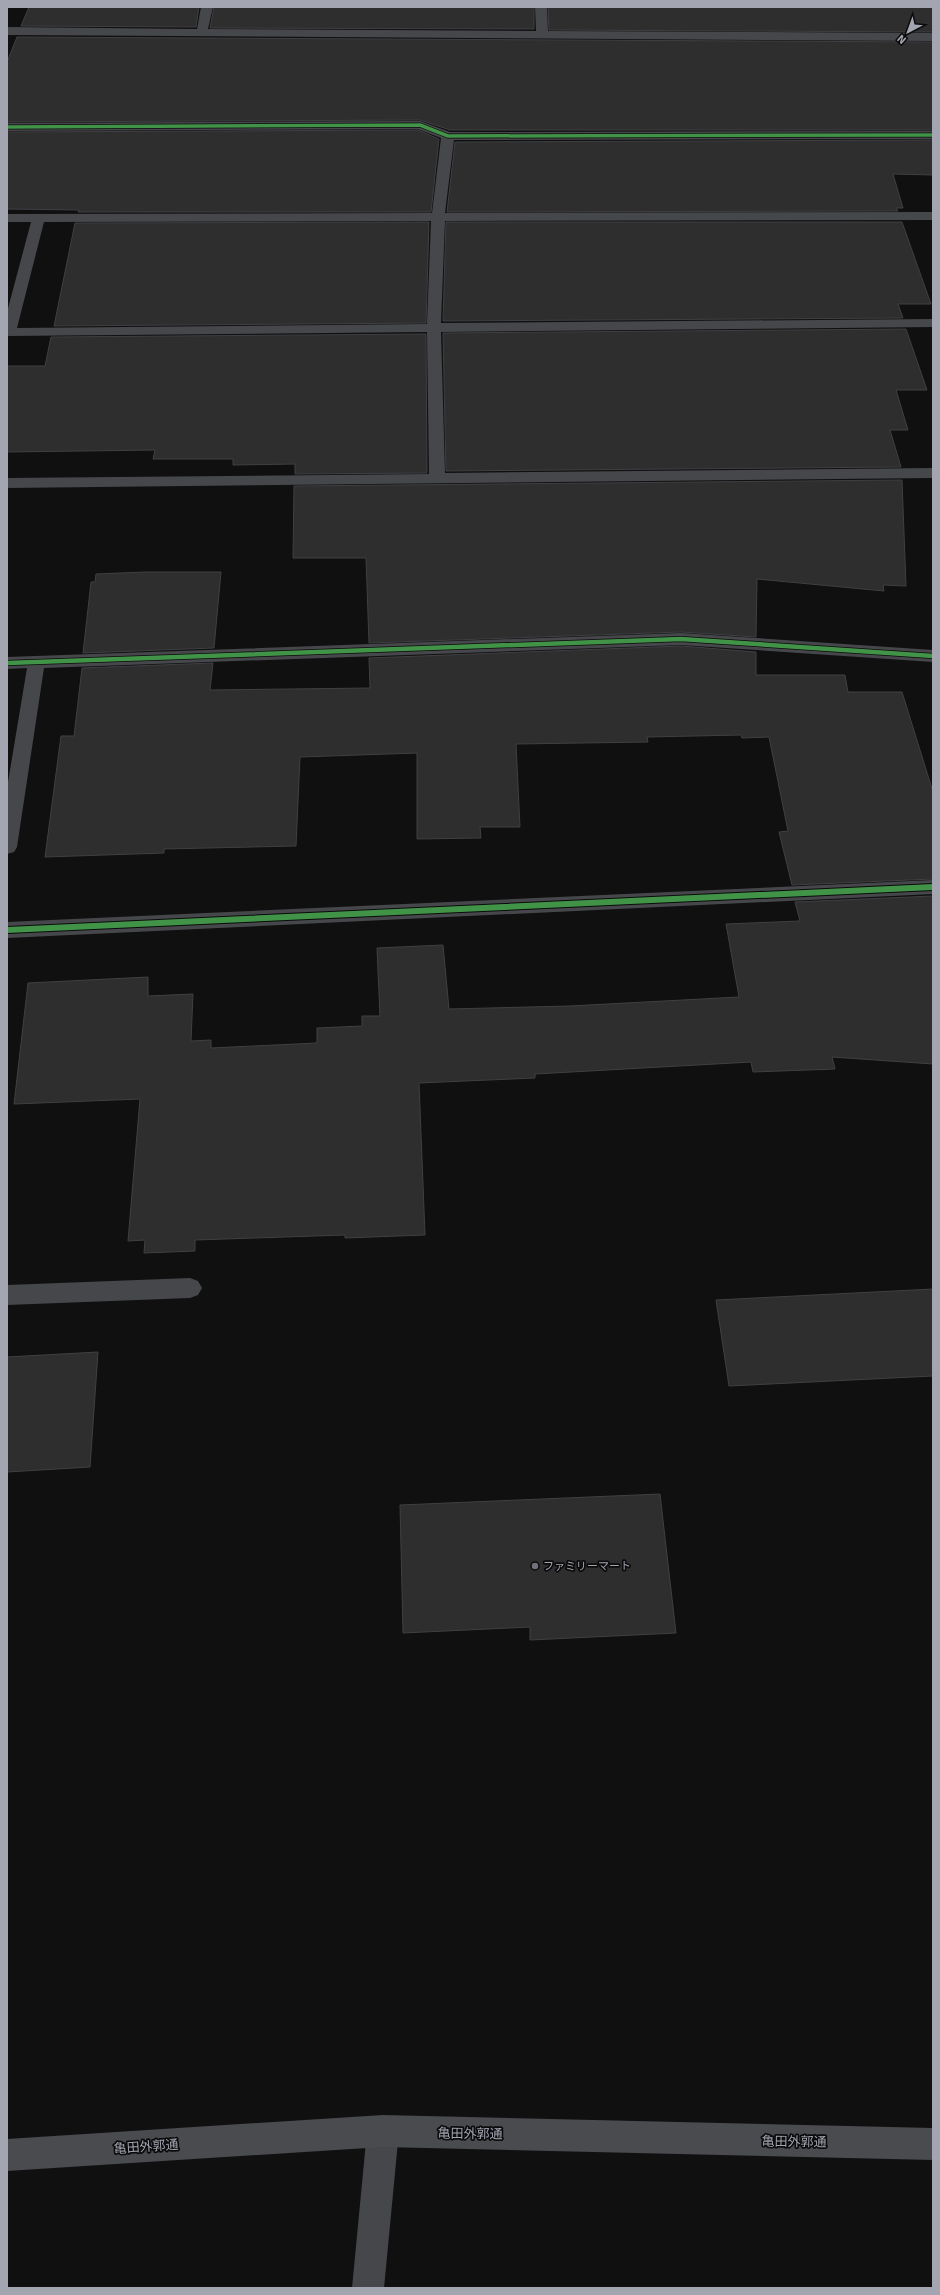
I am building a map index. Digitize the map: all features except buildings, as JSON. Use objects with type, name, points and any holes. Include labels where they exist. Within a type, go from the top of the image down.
[{"type":"street","points":[[202,32],[207,7]]},
{"type":"street","points":[[541,7],[542,34]]},
{"type":"street","points":[[7,31],[933,36]]},
{"type":"street","points":[[7,128],[420,126],[448,136],[933,135]]},
{"type":"street","points":[[437,478],[434,326],[438,217],[448,136]]},
{"type":"street","points":[[7,218],[933,216]]},
{"type":"street","points":[[39,218],[8,332],[434,326],[933,323]]},
{"type":"street","points":[[7,483],[933,473]]},
{"type":"street","points":[[7,664],[682,639],[933,656]]},
{"type":"street","points":[[7,848],[36,664]]},
{"type":"street","points":[[7,930],[933,887]]},
{"type":"street","points":[[7,1294],[190,1288]]},
{"type":"street","points":[[368,2288],[383,2131]]},
{"type":"street","name":"亀田外郭通","points":[[7,2155],[383,2131],[933,2144]]},
{"type":"cycle path","points":[[7,127],[420,125],[448,136],[933,135]]},
{"type":"cycle path","points":[[7,663],[681,639],[933,656]]},
{"type":"cycle path","points":[[7,930],[933,887]]},
{"type":"place","name":"ファミリーマート","points":[[535,1566]]}]
